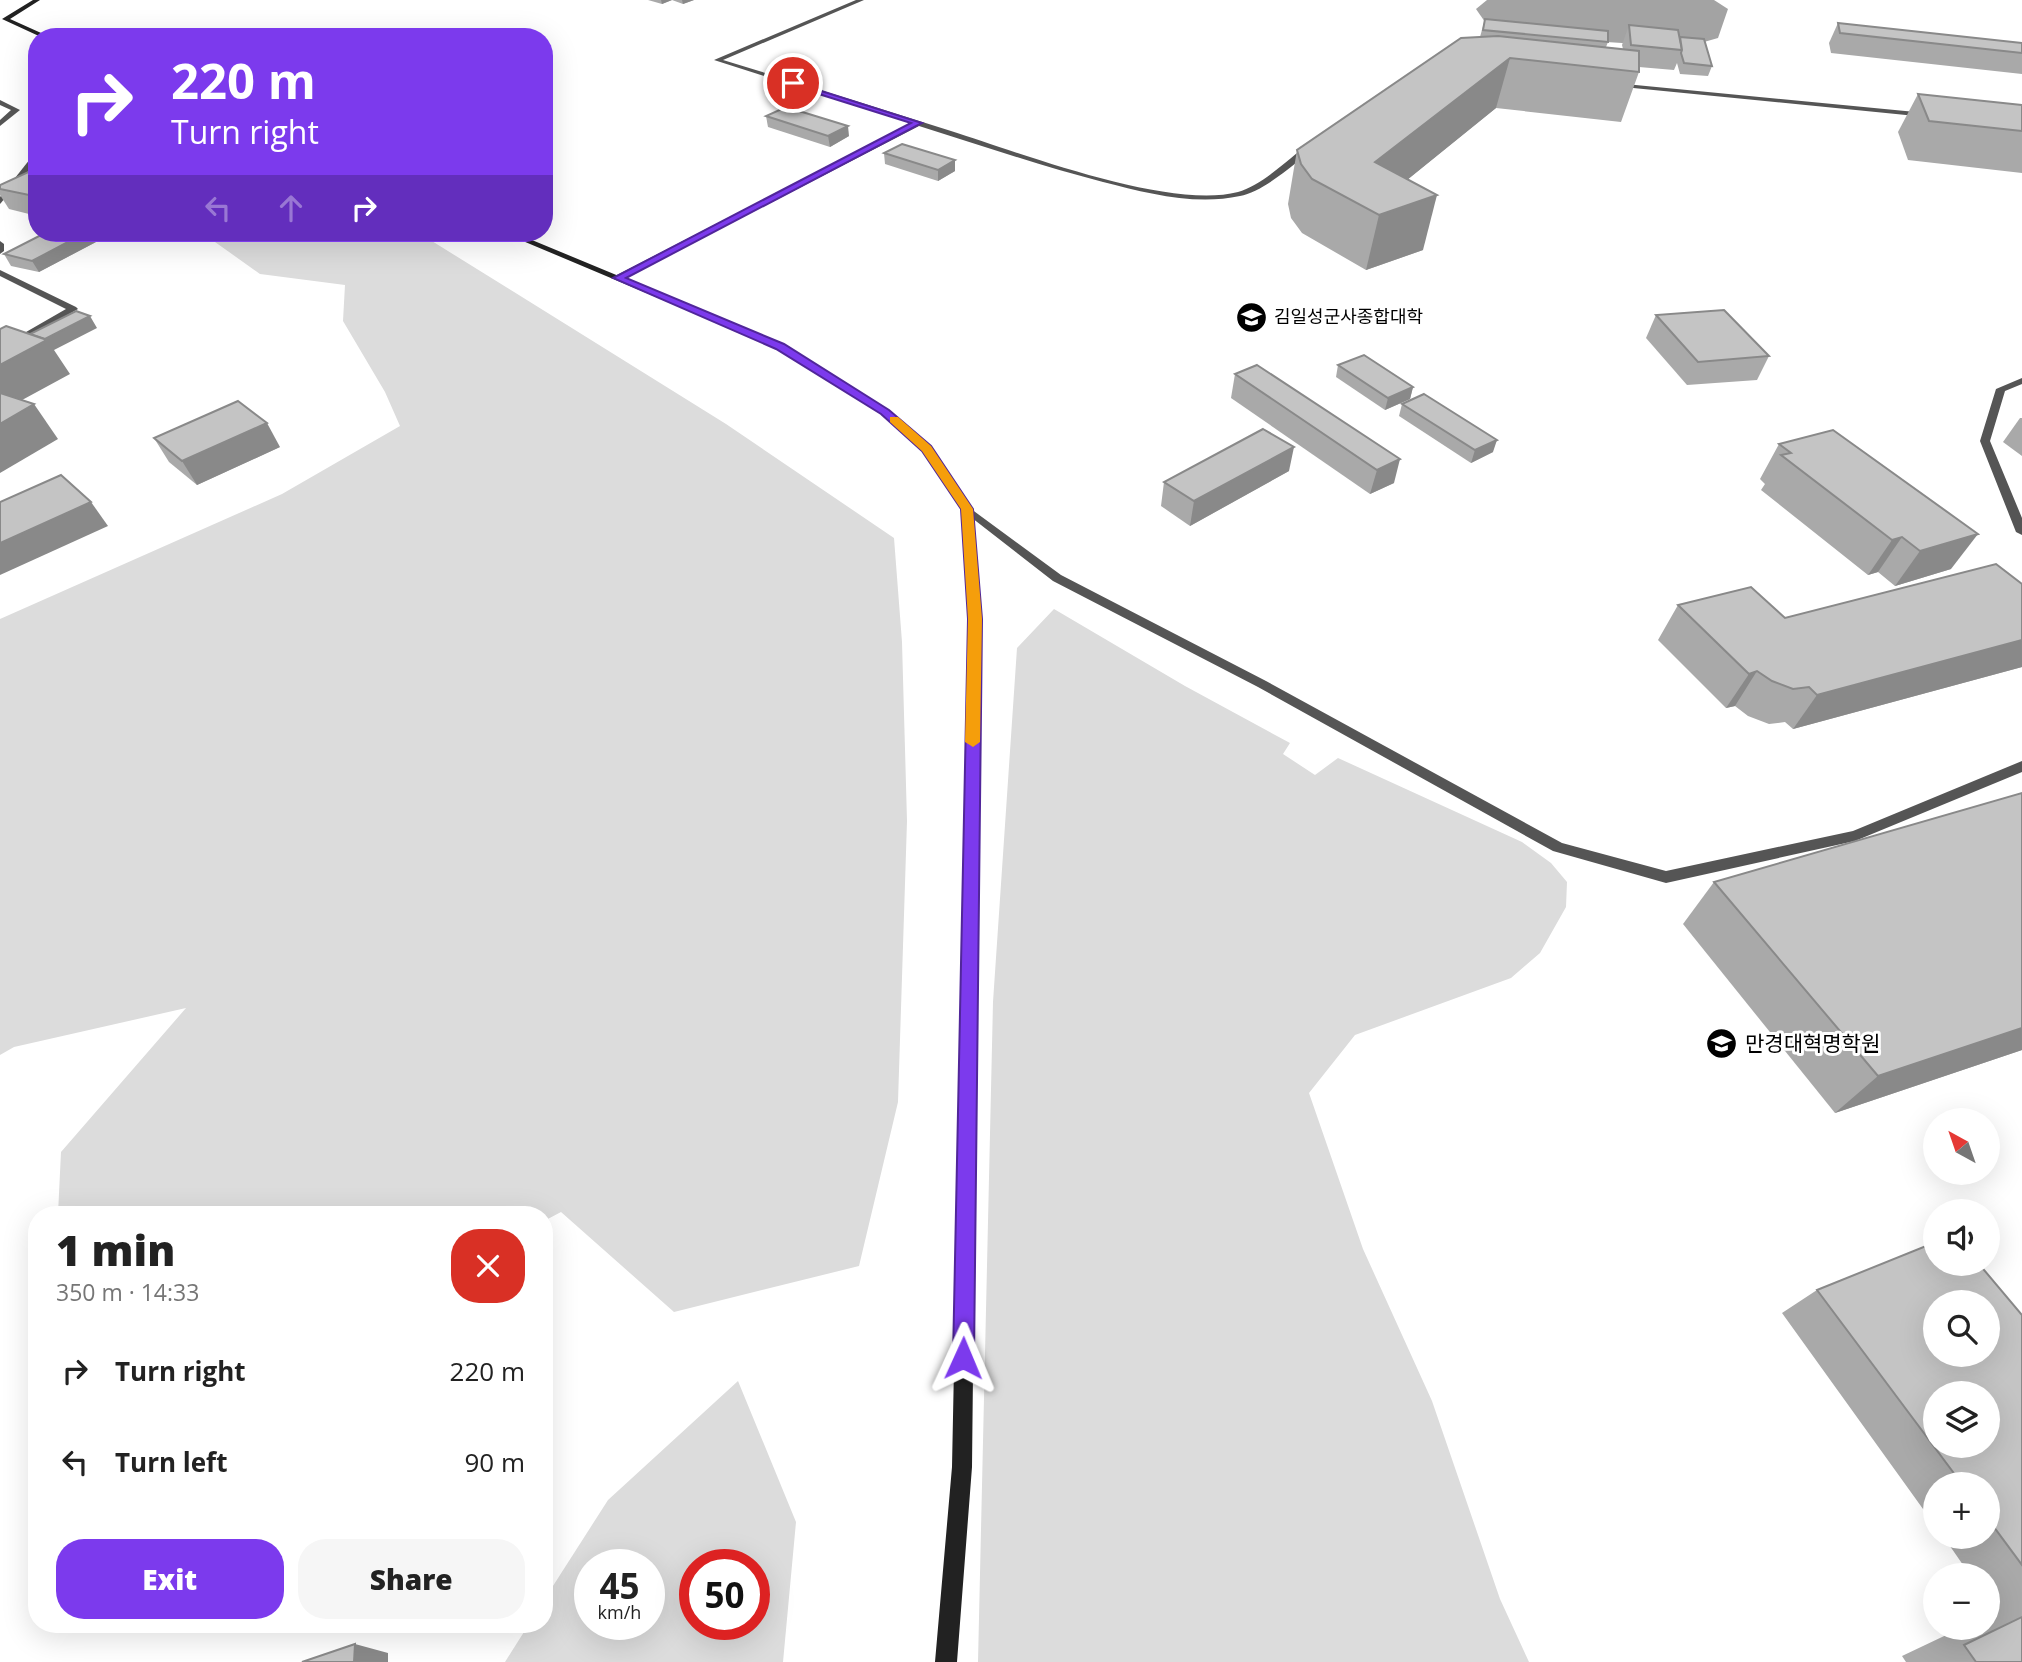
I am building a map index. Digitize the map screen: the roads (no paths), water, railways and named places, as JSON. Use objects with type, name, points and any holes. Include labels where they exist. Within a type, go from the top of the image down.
[{"type":"main road","points":[[3,18],[37,0]]},
{"type":"main road","points":[[3,18],[28,29]]},
{"type":"main road","points":[[530,242],[780,346],[885,412],[927,449],[967,509],[975,619],[962,1453],[946,1662]]},
{"type":"street","points":[[861,0],[717,60],[1120,185],[1209,199],[1242,194],[1321,139]]},
{"type":"street","points":[[1603,84],[1940,117]]},
{"type":"street","points":[[0,102],[16,110],[0,124]]},
{"type":"street","points":[[618,278],[918,123]]},
{"type":"street","points":[[0,202],[28,167]]},
{"type":"street","points":[[0,244],[0,251]]},
{"type":"street","points":[[0,273],[73,309],[0,351]]},
{"type":"street","points":[[2022,380],[2001,389],[1985,442],[2022,532]]},
{"type":"street","points":[[967,509],[1057,578],[1262,684],[1558,847],[1666,877],[1855,836],[2022,766]]},
{"type":"place","name":"김일성군사종합대학","points":[[1251,317]]},
{"type":"place","name":"만경대혁명학원","points":[[1722,1044]]}]
